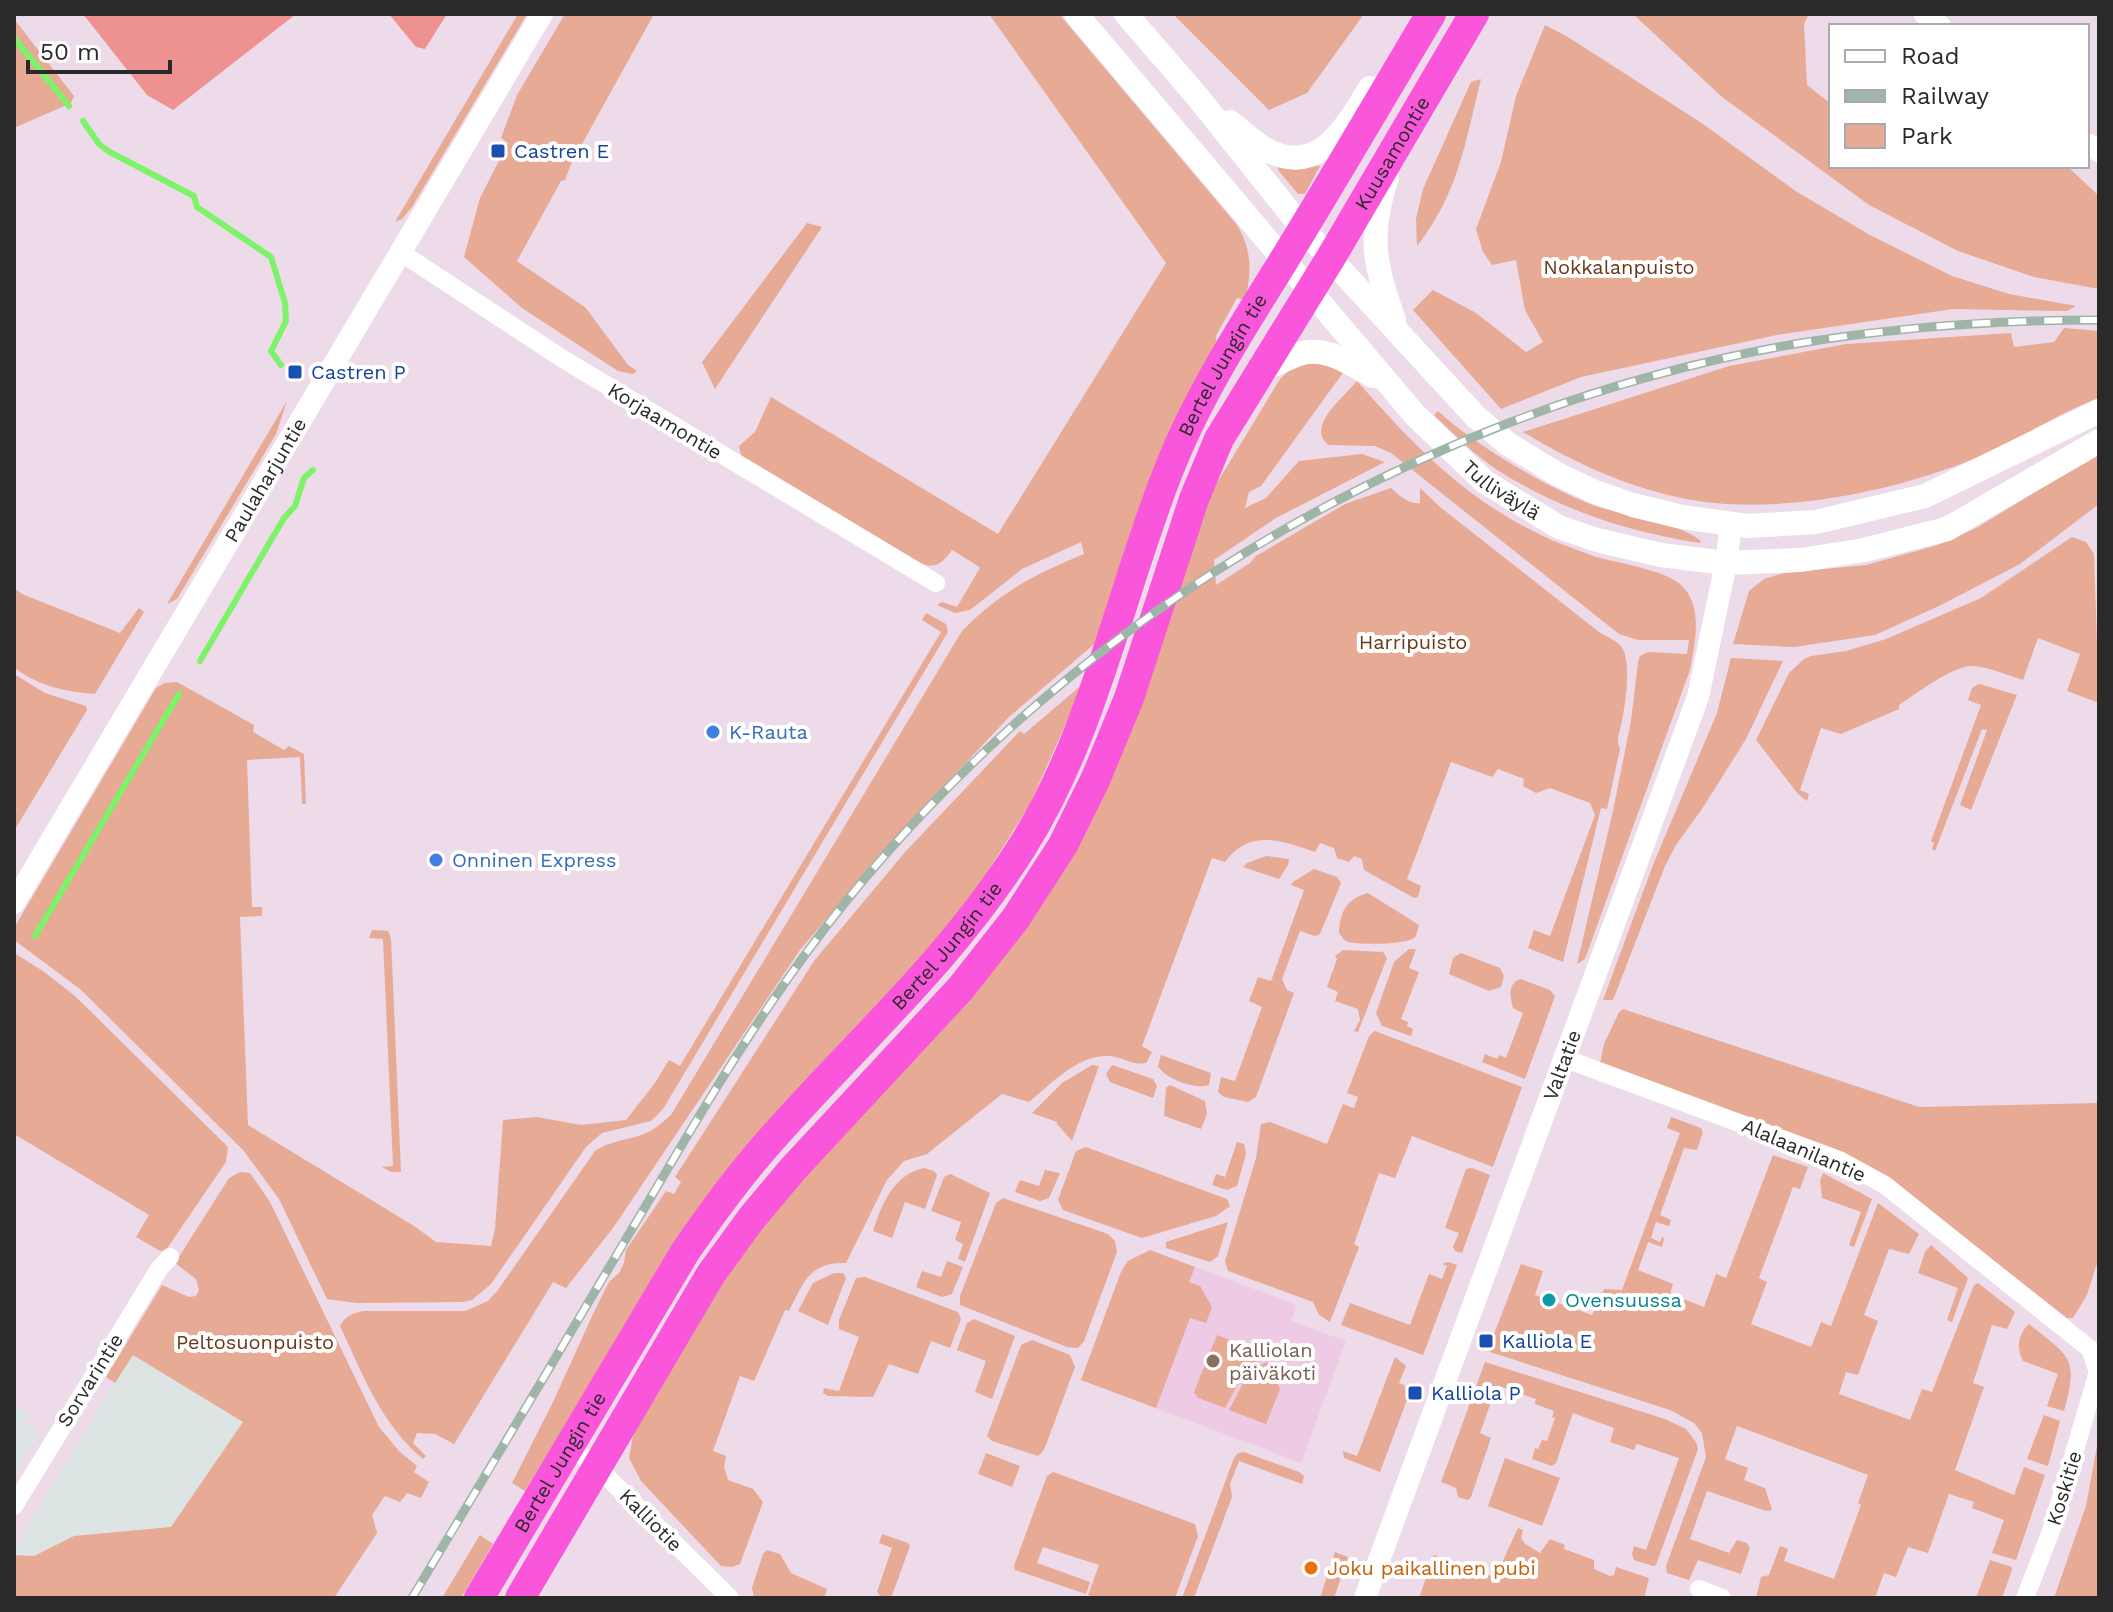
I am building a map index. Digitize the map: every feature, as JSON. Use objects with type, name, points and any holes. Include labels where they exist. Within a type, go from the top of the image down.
[{"type":"highway","name":"Kuusamontie","points":[[1303,229],[1431,14]]},
{"type":"highway","name":"Kuusamontie","points":[[1309,292],[1474,14]]},
{"type":"highway","name":"Bertel Jungin tie","points":[[479,1598],[685,1252],[722,1198],[769,1141],[923,979],[979,910],[1024,844],[1064,767],[1096,688],[1168,471],[1203,398],[1303,229]]},
{"type":"highway","name":"Bertel Jungin tie","points":[[520,1598],[711,1274],[792,1170],[961,988],[1016,918],[1063,845],[1096,778],[1129,698],[1194,499],[1214,451],[1309,292]]},
{"type":"main road","name":"Tulliväylä","points":[[1076,14],[1386,383],[1454,455],[1485,482],[1559,527],[1597,540],[1661,555],[1726,563],[1801,560],[1864,550],[1947,529],[2099,441]]},
{"type":"main road","name":"Tulliväylä","points":[[1126,14],[1196,95],[1303,229],[1476,417],[1508,444],[1557,474],[1595,492],[1633,505],[1731,525],[1816,522],[1925,496],[2099,411]]},
{"type":"main road","points":[[1196,95],[1265,149],[1304,157],[1329,146],[1343,133],[1401,39],[1421,14]]},
{"type":"main road","points":[[1396,147],[1378,205],[1375,242],[1378,276],[1397,330]]},
{"type":"main road","points":[[1261,369],[1316,350],[1337,356],[1386,383]]},
{"type":"street","name":"Paulaharjuntie","points":[[14,903],[542,14]]},
{"type":"street","name":"Korjaamontie","points":[[400,252],[563,359],[936,583]]},
{"type":"street","name":"Valtatie","points":[[1365,1598],[1698,697],[1731,525]]},
{"type":"street","name":"Alalaanilantie","points":[[1566,1059],[1839,1160],[1885,1185],[2094,1341]]},
{"type":"street","name":"Sorvarintie","points":[[14,1506],[70,1411],[159,1269],[170,1257]]},
{"type":"street","name":"Koskitie","points":[[2025,1598],[2051,1531],[2098,1372],[2094,1341]]},
{"type":"street","name":"Kalliotie","points":[[569,1446],[597,1467],[730,1598]]},
{"type":"street","points":[[1699,1589],[1722,1598]]},
{"type":"shaded area","points":[[83,14],[296,14],[173,110],[147,95]]},
{"type":"shaded area","points":[[389,14],[447,14],[425,49],[416,47]]},
{"type":"shaded area","name":"Kalliolan päiväkoti","points":[[1150,1250],[1297,1305],[1291,1321],[1346,1341],[1301,1463],[1081,1380],[1121,1272],[1128,1261]]},
{"type":"shaded area","points":[[132,1355],[243,1421],[171,1527],[74,1536],[34,1556],[14,1555],[14,1548]]},
{"type":"shaded area","points":[[14,1405],[30,1415],[25,1424],[39,1433],[14,1474]]},
{"type":"green space","points":[[518,14],[527,14],[412,207],[395,222]]},
{"type":"green space","points":[[565,14],[654,14],[565,180],[561,181],[517,261],[586,308],[628,365],[637,371],[633,374],[618,371],[522,308],[464,257],[480,198],[508,143],[501,138],[517,95]]},
{"type":"green space","points":[[989,14],[1059,14],[1237,225],[1246,243],[1249,261],[1245,300],[1237,298],[1216,336],[1217,349],[1099,640],[1009,717],[894,839],[800,950],[613,1228],[566,1288],[553,1282],[454,1444],[435,1434],[417,1433],[413,1443],[426,1456],[423,1459],[408,1445],[374,1398],[340,1326],[342,1323],[364,1311],[465,1311],[488,1301],[595,1151],[648,1132],[671,1115],[962,631],[990,605],[1019,585],[1084,554],[1081,542],[1022,569],[970,610],[955,613],[937,605],[942,602],[957,607],[980,568],[978,566],[952,550],[939,564],[931,566],[921,563],[741,455],[739,446],[755,432],[771,397],[998,534],[1166,263]]},
{"type":"green space","points":[[1173,14],[1364,14],[1307,93],[1269,110]]},
{"type":"green space","points":[[1633,14],[1809,14],[1804,24],[1807,85],[1829,102],[1829,168],[2069,168],[2099,196],[2099,289],[2034,277],[1958,251],[1869,205],[1722,97]]},
{"type":"green space","points":[[14,19],[74,96],[71,103],[14,128]]},
{"type":"green space","name":"Nokkalanpuisto","points":[[1545,25],[1703,124],[1797,192],[1870,235],[1952,276],[2009,294],[2076,306],[2067,311],[1953,309],[1777,335],[1581,377],[1501,409],[1413,310],[1433,290],[1476,313],[1526,352],[1543,342],[1525,310],[1516,260],[1492,265],[1483,252],[1476,229],[1501,162],[1516,96]]},
{"type":"green space","points":[[1481,79],[1459,166],[1442,206],[1417,246],[1416,219],[1423,189],[1471,82]]},
{"type":"green space","points":[[1279,166],[1296,170],[1320,166],[1305,194],[1298,194],[1278,170]]},
{"type":"green space","points":[[807,223],[822,227],[715,389],[702,362]]},
{"type":"green space","points":[[2064,328],[2099,331],[2099,398],[1956,466],[1920,478],[1841,496],[1760,505],[1686,499],[1601,473],[1523,432],[1729,366],[1846,344],[2011,333],[2014,347],[2054,342]]},
{"type":"green space","name":"Harripuisto","points":[[1312,360],[1345,370],[1261,486],[1249,492],[1245,508],[1266,498],[1299,461],[1362,454],[1385,462],[1276,518],[1214,560],[1216,585],[1256,556],[1345,504],[1391,488],[1408,501],[1420,503],[1420,488],[1599,632],[1618,643],[1624,651],[1627,684],[1618,737],[1620,749],[1607,809],[1601,808],[1563,962],[1528,948],[1534,930],[1550,936],[1595,815],[1590,803],[1550,788],[1536,793],[1523,786],[1524,779],[1498,769],[1492,777],[1451,762],[1407,879],[1421,886],[1418,897],[1414,898],[1364,870],[1362,859],[1354,856],[1349,862],[1337,858],[1334,848],[1320,843],[1315,852],[1279,841],[1256,841],[1235,851],[1225,862],[1212,858],[1142,1046],[1152,1052],[1146,1063],[1110,1056],[1098,1057],[1066,1071],[1029,1102],[1002,1094],[927,1154],[904,1161],[887,1180],[846,1263],[816,1270],[804,1283],[789,1311],[785,1310],[754,1381],[740,1376],[713,1451],[726,1456],[724,1467],[728,1480],[753,1489],[763,1502],[740,1564],[721,1566],[641,1481],[629,1458],[634,1431],[724,1275],[757,1230],[1014,940],[1206,501],[1280,379],[1291,369]]},
{"type":"green space","points":[[1357,381],[1425,453],[1499,512],[1559,543],[1672,579],[1688,593],[1692,602],[1696,624],[1690,670],[1585,959],[1577,964],[1613,811],[1640,656],[1648,652],[1687,654],[1689,640],[1638,640],[1619,634],[1391,453],[1375,446],[1329,445],[1321,430],[1324,421]]},
{"type":"green space","points":[[287,401],[276,434],[177,599],[167,604]]},
{"type":"green space","points":[[1438,411],[1489,450],[1552,487],[1590,504],[1677,528],[1701,541],[1621,526],[1546,497],[1482,459],[1434,415]]},
{"type":"green space","points":[[2099,453],[2099,504],[2020,564],[1875,635],[1794,647],[1733,644],[1749,591],[1764,579],[1784,573],[1866,565],[1938,545],[1978,527]]},
{"type":"green space","points":[[2072,537],[2086,542],[2094,554],[2099,703],[2067,691],[2080,654],[2038,638],[2023,680],[1985,668],[1965,667],[1945,675],[1899,705],[1899,709],[1841,734],[1821,728],[1800,790],[1809,794],[1807,801],[1798,794],[1756,740],[1789,673],[1811,656],[1846,651],[1886,639],[1981,598]]},
{"type":"green space","points":[[14,588],[120,633],[139,608],[144,612],[95,694],[52,687],[14,667]]},
{"type":"green space","points":[[926,613],[946,624],[948,632],[663,1109],[651,1121],[602,1133],[586,1147],[491,1284],[472,1300],[356,1303],[327,1299],[279,1199],[243,1150],[80,989],[14,940],[14,928],[156,688],[177,682],[254,725],[253,732],[284,750],[289,746],[304,754],[306,804],[302,804],[300,757],[247,760],[252,907],[262,907],[262,916],[240,917],[248,1125],[436,1242],[491,1246],[503,1120],[537,1117],[581,1125],[626,1120],[669,1060],[680,1066],[941,632],[922,620]]},
{"type":"green space","points":[[1731,658],[1783,661],[1746,739],[1665,866],[1613,1000],[1603,1000],[1653,865],[1717,713]]},
{"type":"green space","points":[[14,674],[45,693],[86,706],[87,710],[14,831]]},
{"type":"green space","points":[[1084,683],[1030,804],[968,903],[678,1240],[525,1491],[512,1483],[609,1282],[624,1263],[626,1250],[666,1191],[674,1194],[681,1182],[675,1177],[814,961],[906,851],[1020,731],[1024,734]]},
{"type":"green space","points":[[1979,684],[2017,695],[1971,810],[1960,805],[1987,730],[1982,729],[1935,851],[1931,841],[1981,705],[1968,700],[1972,688]]},
{"type":"green space","points":[[1266,856],[1289,859],[1279,879],[1243,867]]},
{"type":"green space","points":[[1314,869],[1337,877],[1341,883],[1320,934],[1315,936],[1300,931],[1282,979],[1287,990],[1294,993],[1256,1097],[1248,1102],[1224,1097],[1218,1092],[1221,1077],[1235,1081],[1262,1007],[1249,1001],[1258,977],[1271,981],[1304,890],[1291,885]]},
{"type":"green space","points":[[1368,893],[1419,925],[1415,937],[1383,944],[1344,940],[1339,933],[1346,907],[1354,899]]},
{"type":"green space","points":[[372,930],[388,931],[391,938],[401,1172],[391,1172],[382,1167],[393,1166],[383,939],[369,938]]},
{"type":"green space","points":[[1409,949],[1416,949],[1409,968],[1419,972],[1401,1019],[1413,1029],[1411,1036],[1382,1026],[1376,1013],[1394,962]]},
{"type":"green space","points":[[1343,950],[1383,952],[1387,958],[1358,1032],[1354,1031],[1360,1020],[1358,1009],[1335,1001],[1338,992],[1327,987],[1337,959],[1335,956]]},
{"type":"green space","points":[[14,953],[75,996],[228,1147],[226,1162],[166,1250],[160,1251],[136,1237],[149,1215],[14,1134]]},
{"type":"green space","points":[[1461,953],[1500,968],[1504,976],[1501,987],[1489,991],[1449,974],[1453,958]]},
{"type":"green space","points":[[1521,979],[1550,990],[1555,996],[1525,1079],[1482,1062],[1485,1054],[1497,1059],[1499,1055],[1506,1058],[1523,1013],[1513,1008],[1511,995],[1513,984]]},
{"type":"green space","points":[[1623,1009],[1919,1107],[2099,1103],[2099,1257],[2087,1295],[2073,1318],[2067,1318],[1886,1176],[1600,1063],[1604,1044]]},
{"type":"green space","points":[[1375,1031],[1522,1087],[1493,1167],[1412,1136],[1395,1178],[1379,1173],[1354,1244],[1359,1247],[1330,1322],[1319,1315],[1313,1302],[1228,1271],[1225,1261],[1256,1158],[1261,1124],[1270,1122],[1327,1144],[1343,1104],[1354,1108],[1358,1097],[1347,1093],[1369,1036]]},
{"type":"green space","points":[[1161,1055],[1211,1073],[1209,1085],[1189,1085],[1167,1075],[1158,1066]]},
{"type":"green space","points":[[1092,1065],[1099,1066],[1072,1141],[1057,1122],[1032,1113],[1062,1083]]},
{"type":"green space","points":[[1112,1065],[1153,1079],[1157,1086],[1153,1098],[1110,1082],[1106,1074]]},
{"type":"green space","points":[[1170,1085],[1205,1101],[1207,1114],[1201,1129],[1164,1116],[1166,1088]]},
{"type":"green space","points":[[1671,1117],[1701,1128],[1703,1132],[1697,1150],[1684,1148],[1660,1215],[1671,1220],[1669,1226],[1656,1222],[1651,1238],[1660,1242],[1664,1238],[1662,1247],[1648,1242],[1638,1270],[1673,1284],[1670,1294],[1704,1307],[1716,1274],[1726,1278],[1773,1155],[1808,1167],[1800,1189],[1793,1187],[1759,1278],[1767,1282],[1751,1324],[1811,1347],[1821,1322],[1831,1326],[1878,1203],[1919,1234],[1909,1254],[1889,1249],[1864,1315],[1878,1321],[1858,1375],[1846,1372],[1839,1394],[1910,1420],[1922,1389],[1932,1392],[1974,1285],[1978,1283],[2015,1312],[2007,1329],[1992,1325],[1973,1383],[1984,1387],[1955,1470],[2014,1495],[2024,1467],[2045,1475],[2016,1560],[1992,1553],[2004,1520],[1972,1508],[1974,1502],[1949,1494],[1928,1553],[1908,1547],[1896,1577],[1884,1573],[1875,1598],[1756,1598],[1761,1577],[1769,1575],[1780,1546],[1788,1549],[1784,1561],[1834,1579],[1861,1505],[1858,1503],[1868,1475],[1737,1426],[1725,1459],[1748,1468],[1744,1480],[1765,1488],[1772,1510],[1766,1511],[1707,1491],[1690,1539],[1729,1553],[1737,1540],[1747,1543],[1750,1548],[1741,1574],[1698,1560],[1689,1580],[1667,1573],[1666,1566],[1706,1457],[1702,1433],[1694,1423],[1670,1410],[1490,1352],[1521,1264],[1543,1271],[1535,1295],[1592,1315],[1604,1289],[1622,1290],[1680,1133],[1667,1128]]},
{"type":"green space","points":[[1237,1142],[1244,1144],[1246,1154],[1237,1186],[1227,1190],[1212,1185],[1216,1174],[1225,1177]]},
{"type":"green space","points":[[1086,1147],[1227,1199],[1230,1206],[1216,1216],[1142,1238],[1063,1210],[1058,1200],[1076,1151]]},
{"type":"green space","points":[[924,1168],[937,1175],[925,1209],[905,1202],[892,1238],[873,1231],[890,1192],[904,1177]]},
{"type":"green space","points":[[1472,1168],[1490,1175],[1462,1253],[1453,1247],[1459,1233],[1445,1228],[1466,1169]]},
{"type":"green space","points":[[1045,1170],[1060,1173],[1049,1198],[1040,1201],[1015,1192],[1020,1180],[1039,1186]]},
{"type":"green space","name":"Peltosuonpuisto","points":[[240,1172],[250,1173],[270,1202],[379,1427],[399,1451],[417,1466],[414,1472],[429,1482],[421,1498],[407,1493],[400,1502],[385,1496],[372,1515],[377,1533],[334,1598],[14,1598],[14,1555],[34,1556],[74,1536],[171,1527],[243,1422],[133,1355],[115,1383],[106,1377],[162,1285],[189,1297],[196,1296],[199,1290],[196,1279],[175,1263],[229,1178]]},
{"type":"green space","points":[[1823,1173],[1872,1199],[1854,1247],[1849,1245],[1861,1212],[1822,1198],[1820,1181]]},
{"type":"green space","points":[[950,1174],[990,1193],[965,1262],[958,1259],[963,1244],[955,1240],[961,1222],[931,1211],[944,1177]]},
{"type":"green space","points":[[1003,1198],[1108,1234],[1115,1241],[1117,1252],[1084,1341],[1078,1348],[1067,1347],[960,1305],[960,1296],[996,1203]]},
{"type":"green space","points":[[1228,1222],[1218,1256],[1210,1262],[1166,1248],[1166,1242]]},
{"type":"green space","points":[[1931,1245],[1968,1278],[1952,1322],[1947,1320],[1958,1288],[1918,1273],[1925,1252]]},
{"type":"green space","points":[[1150,1250],[1195,1267],[1189,1282],[1200,1286],[1212,1307],[1206,1323],[1190,1318],[1156,1408],[1081,1380],[1121,1272],[1128,1261]]},
{"type":"green space","points":[[947,1261],[963,1267],[952,1294],[942,1297],[916,1287],[922,1271],[941,1277]]},
{"type":"green space","points":[[1442,1264],[1457,1265],[1423,1355],[1341,1325],[1350,1303],[1410,1325],[1429,1274],[1442,1279],[1447,1266]]},
{"type":"green space","points":[[834,1273],[843,1273],[846,1278],[828,1325],[798,1311],[813,1283]]},
{"type":"green space","points":[[865,1277],[958,1312],[961,1319],[950,1348],[931,1341],[918,1374],[889,1364],[873,1397],[828,1396],[823,1393],[824,1388],[839,1391],[859,1337],[839,1329],[839,1320],[856,1278]]},
{"type":"green space","points":[[974,1319],[1015,1336],[992,1399],[975,1392],[986,1361],[957,1350],[967,1323]]},
{"type":"green space","points":[[2029,1324],[2068,1360],[2071,1379],[2064,1411],[2047,1406],[2058,1374],[2023,1361],[2020,1337]]},
{"type":"green space","points":[[1217,1335],[1263,1353],[1265,1358],[1247,1367],[1225,1408],[1198,1398],[1194,1392]]},
{"type":"green space","points":[[1032,1340],[1070,1355],[1075,1367],[1044,1450],[1038,1456],[992,1441],[987,1436],[1021,1345]]},
{"type":"green space","points":[[1395,1357],[1406,1366],[1399,1383],[1404,1385],[1408,1397],[1380,1472],[1344,1458],[1343,1451],[1357,1456]]},
{"type":"green space","points":[[1267,1362],[1280,1389],[1266,1424],[1229,1410],[1250,1370]]},
{"type":"green space","points":[[1485,1362],[1665,1419],[1686,1429],[1698,1449],[1656,1565],[1634,1560],[1632,1554],[1634,1546],[1646,1550],[1679,1458],[1637,1444],[1634,1450],[1610,1442],[1614,1428],[1573,1413],[1556,1463],[1552,1466],[1532,1459],[1535,1448],[1538,1449],[1542,1440],[1547,1441],[1555,1418],[1552,1417],[1554,1411],[1535,1404],[1536,1399],[1507,1393],[1508,1389],[1497,1385],[1480,1433],[1491,1438],[1471,1497],[1468,1500],[1458,1497],[1456,1488],[1441,1482]]},
{"type":"green space","points":[[2044,1415],[2060,1421],[2048,1466],[2027,1459]]},
{"type":"green space","points":[[2099,1435],[2099,1598],[2054,1598],[2086,1506]]},
{"type":"green space","points":[[1244,1452],[1299,1472],[1304,1476],[1302,1484],[1239,1461],[1230,1484],[1232,1497],[1194,1598],[1182,1598],[1234,1458]]},
{"type":"green space","points":[[986,1453],[1020,1466],[1012,1487],[978,1474]]},
{"type":"green space","points":[[1505,1458],[1560,1478],[1542,1526],[1488,1506]]},
{"type":"green space","points":[[1053,1472],[1195,1524],[1198,1536],[1175,1598],[1099,1598],[1088,1595],[1099,1565],[1043,1547],[1037,1563],[1090,1582],[1086,1594],[1015,1570],[1047,1476]]},
{"type":"green space","points":[[1518,1528],[1523,1530],[1521,1538],[1525,1544],[1540,1553],[1550,1539],[1565,1545],[1564,1549],[1594,1560],[1594,1569],[1610,1576],[1614,1575],[1616,1567],[1649,1578],[1644,1598],[1419,1598],[1434,1555],[1471,1572],[1473,1569],[1492,1576],[1496,1566],[1500,1567]]},
{"type":"green space","points":[[882,1534],[910,1546],[891,1598],[882,1598],[877,1592],[892,1548],[879,1543]]},
{"type":"green space","points":[[480,1535],[493,1544],[461,1598],[442,1598]]},
{"type":"green space","points":[[767,1550],[780,1554],[791,1573],[827,1589],[824,1598],[754,1598],[752,1588]]},
{"type":"green space","points":[[1335,1552],[1348,1557],[1334,1598],[1320,1598]]},
{"type":"green space","points":[[1990,1560],[2012,1567],[2002,1598],[1976,1598]]},
{"type":"waterway","points":[[14,38],[69,106]]},
{"type":"waterway","points":[[83,121],[99,144],[108,151],[194,196],[197,207],[271,257],[285,303],[286,321],[271,351],[281,365]]},
{"type":"waterway","points":[[200,661],[284,518],[295,506],[304,478],[313,470]]},
{"type":"waterway","points":[[35,936],[179,694]]},
{"type":"railway","points":[[412,1598],[713,1093],[807,952],[901,837],[1006,732],[1120,638],[1243,554],[1374,482],[1510,423],[1651,376],[1795,344],[1871,333],[1985,323],[2099,320]]},
{"type":"place","name":"Castren E","points":[[498,151]]},
{"type":"place","name":"Castren P","points":[[295,372]]},
{"type":"place","name":"K-Rauta","points":[[713,732]]},
{"type":"place","name":"Onninen Express","points":[[436,860]]},
{"type":"place","name":"Ovensuussa","points":[[1549,1300]]},
{"type":"place","name":"Kalliola E","points":[[1486,1341]]},
{"type":"place","name":"Kalliolan päiväkoti","points":[[1213,1361]]},
{"type":"place","name":"Kalliola P","points":[[1415,1393]]},
{"type":"place","name":"Joku paikallinen pubi","points":[[1311,1568]]}]
